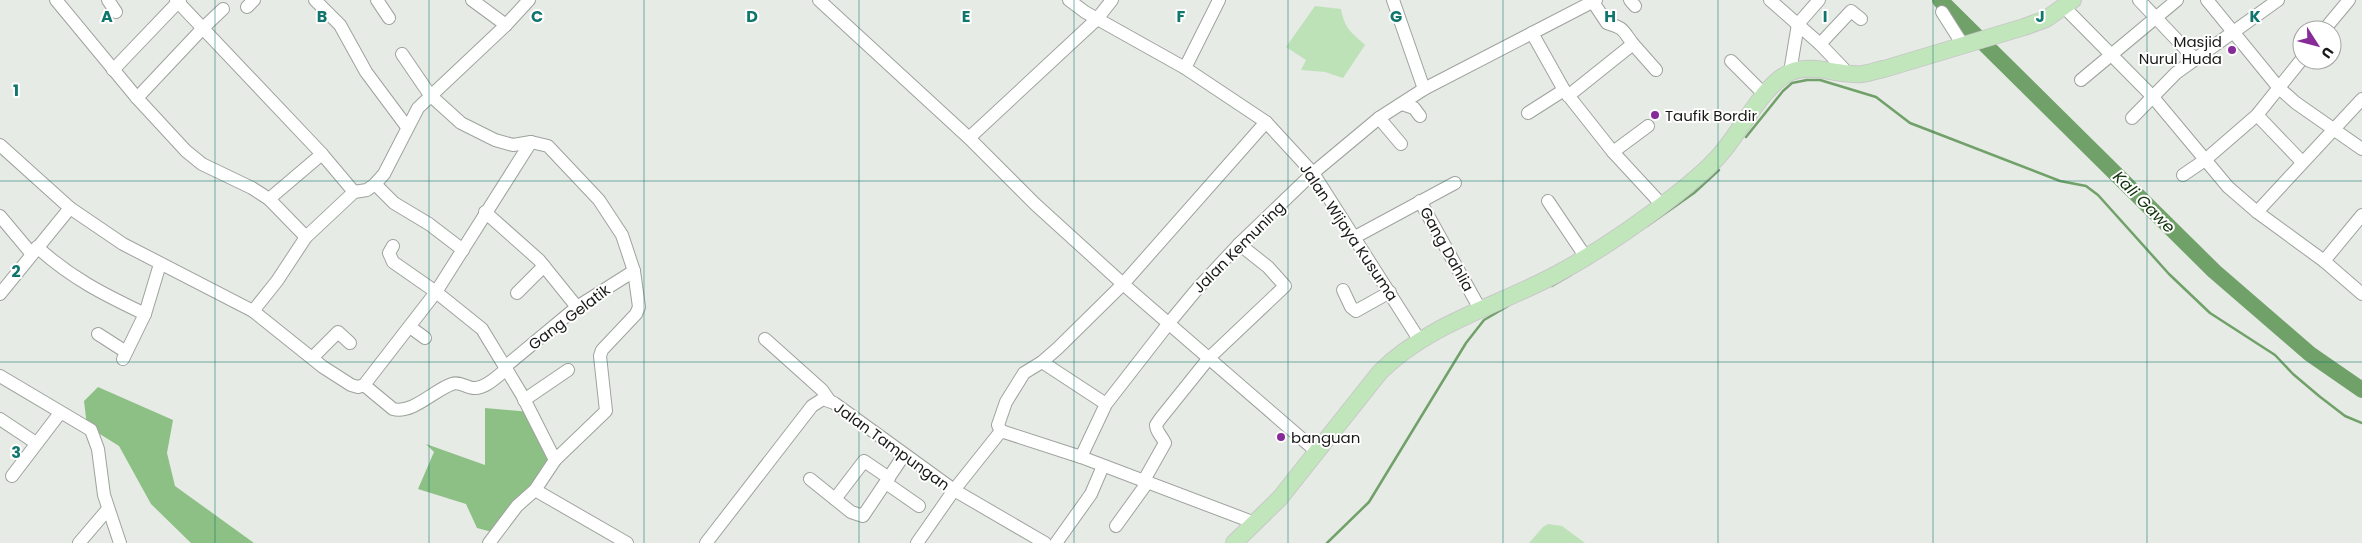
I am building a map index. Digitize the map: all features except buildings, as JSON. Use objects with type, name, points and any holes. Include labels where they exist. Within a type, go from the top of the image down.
[{"type":"main road","points":[[1234,543],[1280,498],[1382,370],[1420,341],[1480,309],[1554,275],[1662,205],[1698,176],[1726,148],[1765,95],[1790,72],[1805,69],[1862,74],[1884,69],[2024,27],[2046,19],[2069,3]]},
{"type":"street","points":[[56,0],[137,98],[186,151],[202,164],[252,188],[269,199],[306,237]]},
{"type":"street","points":[[108,0],[116,12]]},
{"type":"street","points":[[315,0],[340,25],[366,72],[407,126]]},
{"type":"street","points":[[377,0],[389,18]]},
{"type":"street","points":[[472,0],[506,25]]},
{"type":"street","points":[[253,311],[277,281],[306,237],[354,192],[367,190],[384,174],[407,126],[418,108],[506,25],[529,0]]},
{"type":"street","points":[[819,0],[969,138],[1035,204],[1123,284],[1316,451]]},
{"type":"street","name":"Jalan Wijaya Kusuma","points":[[1069,0],[1097,19],[1185,68],[1266,122],[1313,174],[1420,341]]},
{"type":"street","points":[[969,138],[1097,19],[1112,0]]},
{"type":"street","points":[[1185,68],[1219,0]]},
{"type":"street","points":[[1393,0],[1424,89]]},
{"type":"street","points":[[1770,0],[1820,44],[1843,68],[1845,73]]},
{"type":"street","points":[[1790,72],[1798,24],[1819,0]]},
{"type":"street","points":[[2138,0],[2195,59]]},
{"type":"street","points":[[2081,80],[2177,0]]},
{"type":"street","points":[[2207,0],[2279,88],[2296,103],[2362,149]]},
{"type":"street","points":[[2132,118],[2166,82],[2278,0]]},
{"type":"street","points":[[2332,20],[2349,0]]},
{"type":"street","points":[[113,70],[178,1],[322,154],[354,192]]},
{"type":"street","points":[[1594,1],[1607,23],[1617,24],[1656,70]]},
{"type":"street","name":"Jalan Kemuning","points":[[1081,457],[1106,404],[1168,323],[1239,244],[1313,174],[1379,118],[1424,89],[1594,1]]},
{"type":"street","points":[[2069,3],[2110,56],[2152,96],[2228,187],[2257,212],[2324,261],[2362,294]]},
{"type":"street","points":[[137,98],[203,28],[224,9]]},
{"type":"street","points":[[1820,44],[1851,11],[1861,19]]},
{"type":"street","points":[[1942,12],[1965,44]]},
{"type":"street","points":[[1532,32],[1566,93],[1613,152],[1662,205]]},
{"type":"street","points":[[1528,113],[1566,93],[1634,44]]},
{"type":"street","points":[[402,54],[430,95],[461,123],[485,137],[513,145],[531,142],[548,146],[599,200],[622,235],[634,271],[639,298],[636,314],[602,350],[600,356],[606,412],[554,460],[535,490],[517,506],[489,543]]},
{"type":"street","points":[[1731,62],[1765,95]]},
{"type":"street","points":[[2183,175],[2205,160],[2257,115],[2293,70]]},
{"type":"street","points":[[2257,212],[2362,99]]},
{"type":"street","points":[[1402,104],[1414,108],[1420,116]]},
{"type":"street","points":[[2257,115],[2302,162]]},
{"type":"street","points":[[1379,118],[1401,144]]},
{"type":"street","points":[[1255,523],[1081,457],[1001,431],[998,426],[1000,418],[1020,378],[1028,369],[1042,362],[1123,284],[1266,122]]},
{"type":"street","points":[[1613,152],[1648,126]]},
{"type":"street","points":[[0,145],[70,208],[123,244],[253,311],[312,358],[351,385],[358,387],[364,385],[436,292],[531,142]]},
{"type":"street","points":[[269,199],[322,154]]},
{"type":"street","points":[[375,184],[394,202],[429,224],[464,250]]},
{"type":"street","points":[[1420,201],[1455,184]]},
{"type":"street","name":"Gang Dahlia","points":[[1355,237],[1420,201],[1480,309]]},
{"type":"street","points":[[1548,201],[1585,256]]},
{"type":"street","points":[[0,294],[70,208]]},
{"type":"street","points":[[485,212],[544,266],[577,307]]},
{"type":"street","points":[[2324,261],[2362,215]]},
{"type":"street","points":[[0,216],[34,250],[83,284],[145,314]]},
{"type":"street","points":[[1116,526],[1145,482],[1165,442],[1163,436],[1156,430],[1156,426],[1209,358],[1285,286],[1268,267],[1239,244]]},
{"type":"street","points":[[393,246],[389,253],[393,262],[436,292],[482,329],[524,400],[554,460]]},
{"type":"street","points":[[98,334],[124,356],[145,314],[160,264]]},
{"type":"street","points":[[517,293],[544,266]]},
{"type":"street","name":"Gang Gelatik","points":[[364,385],[393,410],[398,411],[452,384],[477,388],[506,368],[577,307],[634,271]]},
{"type":"street","points":[[1343,290],[1351,307],[1356,311],[1390,292]]},
{"type":"street","points":[[410,327],[425,338]]},
{"type":"street","points":[[312,358],[338,332],[350,343]]},
{"type":"street","points":[[765,339],[822,390],[829,400]]},
{"type":"street","points":[[1042,362],[1106,404]]},
{"type":"street","points":[[524,400],[568,370]]},
{"type":"street","points":[[0,376],[91,430],[98,449],[104,495],[120,543]]},
{"type":"street","name":"Jalan Tampungan","points":[[706,543],[818,400],[829,400],[954,490],[1045,543]]},
{"type":"street","points":[[12,476],[60,412]]},
{"type":"street","points":[[0,419],[36,443]]},
{"type":"street","points":[[917,543],[954,490],[1001,431]]},
{"type":"street","points":[[810,479],[851,512],[863,516],[904,455]]},
{"type":"street","points":[[835,499],[864,461],[919,506]]},
{"type":"street","points":[[1056,543],[1091,494],[1102,466]]},
{"type":"street","points":[[535,490],[627,543]]},
{"type":"street","points":[[79,543],[108,509]]},
{"type":"green space","points":[[1315,6],[1341,9],[1344,21],[1349,29],[1365,45],[1343,78],[1325,72],[1301,70],[1306,60],[1286,47]]},
{"type":"green space","points":[[98,387],[173,420],[167,453],[175,486],[254,543],[191,543],[151,504],[119,446],[87,426],[84,401]]},
{"type":"green space","points":[[485,408],[531,412],[552,457],[496,533],[477,528],[466,504],[418,489],[434,452],[426,444],[485,465]]},
{"type":"green space","points":[[1548,524],[1562,526],[1585,543],[1529,543]]},
{"type":"waterway","name":"Kali Gawe","points":[[1940,0],[2214,271],[2310,354],[2362,390]]},
{"type":"waterway","points":[[1746,137],[1783,91],[1792,83],[1820,80],[1876,97],[1910,123],[2060,181],[2086,186],[2098,195],[2169,274],[2210,313],[2275,355],[2293,374],[2345,416],[2362,423]]},
{"type":"waterway","points":[[1647,226],[1694,193],[1719,170]]},
{"type":"waterway","points":[[1552,286],[1571,275]]},
{"type":"waterway","points":[[1327,543],[1369,502],[1466,343],[1484,320],[1508,306]]},
{"type":"place","name":"Masjid Nurul Huda","points":[[2232,50]]},
{"type":"place","name":"Taufik Bordir","points":[[1655,115]]},
{"type":"place","name":"banguan","points":[[1281,437]]}]
